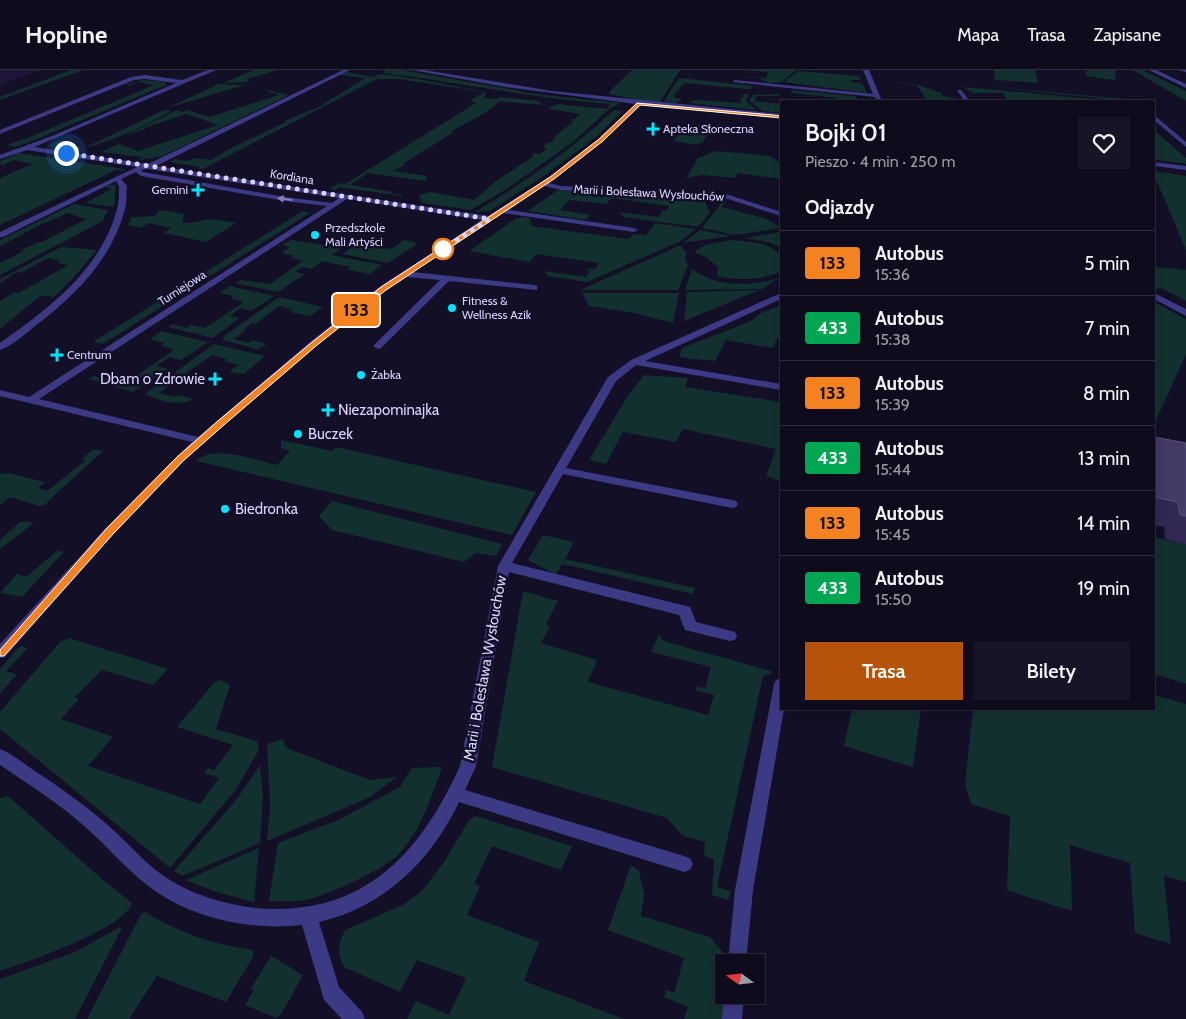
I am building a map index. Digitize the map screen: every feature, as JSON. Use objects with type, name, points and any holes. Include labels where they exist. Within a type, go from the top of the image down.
[{"type":"street","points":[[0,157],[28,148],[213,70]]},
{"type":"street","points":[[0,235],[117,178],[137,169],[150,166],[347,70]]},
{"type":"street","points":[[415,70],[540,92],[639,104],[780,116]]},
{"type":"street","points":[[735,82],[878,99],[866,70]]},
{"type":"street","points":[[1152,70],[1186,86]]},
{"type":"street","points":[[1181,70],[1186,70]]},
{"type":"street","points":[[0,132],[133,78],[145,77],[181,82]]},
{"type":"street","points":[[959,91],[966,100]]},
{"type":"street","name":"Marii i Bolesława Wysłouchów","points":[[0,653],[109,532],[200,440],[313,344],[384,288],[544,184],[601,140],[639,104]]},
{"type":"street","points":[[1155,118],[1186,145]]},
{"type":"street","name":"Kordiana","points":[[28,148],[490,219]]},
{"type":"street","points":[[1155,164],[1186,168]]},
{"type":"street","points":[[137,169],[141,174],[150,176],[285,199],[334,205]]},
{"type":"street","points":[[0,347],[62,298],[95,264],[106,248],[121,209],[123,186],[117,178]]},
{"type":"street","name":"Marii i Bolesława Wysłouchów","points":[[544,184],[561,188],[726,196],[780,214]]},
{"type":"street","name":"Turniejowa","points":[[31,400],[346,197]]},
{"type":"street","points":[[503,211],[634,230]]},
{"type":"street","points":[[405,274],[534,288]]},
{"type":"street","points":[[378,346],[447,278]]},
{"type":"street","name":"Marii i Bolesława Wysłouchów","points":[[0,756],[96,825],[161,885],[188,899],[221,910],[257,917],[308,916],[335,910],[380,886],[412,860],[429,838],[456,794],[468,766],[504,566],[612,379],[634,362],[780,296]]},
{"type":"street","points":[[1155,297],[1186,313]]},
{"type":"street","points":[[634,362],[780,387]]},
{"type":"street","points":[[0,393],[200,440]]},
{"type":"street","points":[[558,470],[732,504]]},
{"type":"street","points":[[504,566],[685,611],[690,626],[730,636]]},
{"type":"street","points":[[738,954],[744,890],[780,690]]},
{"type":"street","points":[[456,794],[684,864]]},
{"type":"street","points":[[308,916],[331,993],[354,1019]]},
{"type":"street","points":[[732,1019],[733,1004]]},
{"type":"green space","points":[[71,70],[83,70],[0,100],[0,97]]},
{"type":"green space","points":[[254,70],[277,70],[247,79],[250,82],[223,83]]},
{"type":"green space","points":[[381,70],[402,70],[536,94],[620,103],[609,109],[573,142],[508,188],[471,210],[422,203],[419,195],[431,192],[474,200],[496,181],[534,156],[532,155],[534,153],[540,154],[547,148],[543,147],[547,143],[551,143],[554,140],[552,139],[566,127],[573,124],[570,123],[580,114],[548,109],[557,104],[607,109],[610,104],[582,102],[383,73],[386,71]]},
{"type":"green space","points":[[632,70],[680,70],[660,102],[609,94]]},
{"type":"green space","points":[[742,70],[796,70],[782,82],[768,83],[759,78],[737,76],[766,78],[768,72]]},
{"type":"green space","points":[[994,70],[1035,70],[1038,83],[995,80]]},
{"type":"green space","points":[[1087,70],[1116,70],[1115,80],[1085,76]]},
{"type":"green space","points":[[1133,70],[1142,70],[1186,91],[1186,101]]},
{"type":"green space","points":[[798,71],[859,76],[861,80],[851,80],[851,82],[862,83],[867,93],[784,82]]},
{"type":"green space","points":[[347,72],[371,77],[382,74],[418,79],[486,92],[484,98],[496,99],[500,97],[539,101],[542,104],[500,101],[485,113],[452,131],[454,132],[393,171],[426,176],[427,180],[425,181],[368,173],[350,185],[404,195],[401,196],[339,187],[333,191],[331,188],[339,183],[345,184],[476,103],[470,101],[484,92],[399,79],[377,79],[203,169],[170,162],[174,159],[187,161],[194,158],[211,160],[229,149],[286,122],[284,121],[319,107],[365,78],[340,75]]},
{"type":"green space","points":[[680,78],[753,86],[751,89],[746,89],[686,83],[683,84],[673,97],[681,99],[677,103],[664,102]]},
{"type":"green space","points":[[143,80],[165,82],[166,85],[16,147],[0,144],[7,145],[30,137],[154,85],[138,82],[125,85]]},
{"type":"green space","points":[[891,82],[916,84],[941,93],[943,96],[960,98],[951,98],[952,100],[926,100],[917,85]]},
{"type":"green space","points":[[951,83],[1136,100],[1117,100]]},
{"type":"green space","points":[[219,84],[245,85],[167,108]]},
{"type":"green space","points":[[963,87],[1104,100],[1006,100],[1003,93],[972,93]]},
{"type":"green space","points":[[792,90],[855,96],[858,100],[837,100],[837,98],[791,93]]},
{"type":"green space","points":[[266,91],[289,95],[160,157],[138,160],[143,157],[100,152],[119,144],[138,151],[218,125],[186,114],[126,135],[177,110],[182,112],[188,110],[210,117],[279,95]]},
{"type":"green space","points":[[744,94],[749,94],[746,101],[757,110],[688,103],[695,100],[744,103],[740,102]]},
{"type":"green space","points":[[779,94],[778,96],[757,96],[754,101],[780,104],[780,113],[762,111],[749,100],[753,95]]},
{"type":"green space","points":[[164,110],[171,111],[129,132],[86,147]]},
{"type":"green space","points":[[614,110],[623,111],[596,137],[544,176],[490,211],[475,212],[547,165]]},
{"type":"green space","points":[[685,124],[713,126],[702,143],[697,145],[674,141]]},
{"type":"green space","points":[[1155,131],[1186,158],[1186,164],[1155,160]]},
{"type":"green space","points":[[59,140],[71,142],[66,145],[83,148],[60,150],[49,145]]},
{"type":"green space","points":[[716,151],[771,156],[780,163],[780,179],[738,173],[735,178],[702,175],[686,178],[698,158]]},
{"type":"green space","points":[[19,153],[125,169],[125,171],[116,170],[0,225],[0,178],[32,164],[14,160],[1,166],[0,161]]},
{"type":"green space","points":[[1155,171],[1186,176],[1186,250],[1156,179]]},
{"type":"green space","points":[[116,185],[114,207],[85,203],[112,189],[105,187]]},
{"type":"green space","points":[[558,190],[704,199],[710,213],[698,227],[624,217],[619,212],[658,217],[662,212],[661,210],[666,211],[669,206],[612,198],[606,204],[569,200],[560,210],[590,215],[586,220],[528,211]]},
{"type":"green space","points":[[723,201],[726,201],[722,207],[767,219],[780,227],[735,235],[702,228]]},
{"type":"green space","points":[[74,204],[108,210],[103,221],[0,275],[0,263],[24,251],[21,250],[42,242],[86,219],[68,213],[0,246],[0,240]]},
{"type":"green space","points":[[322,205],[103,344],[93,342],[303,211],[309,213]]},
{"type":"green space","points":[[159,210],[184,214],[182,222],[190,223],[211,219],[236,223],[206,242],[164,233],[171,228],[149,223],[141,228],[128,225],[132,217],[155,216]]},
{"type":"green space","points":[[522,217],[530,218],[532,226],[628,239],[634,234],[646,235],[655,223],[696,229],[681,241],[587,282],[548,276],[544,271],[586,277],[590,272],[587,271],[589,268],[595,269],[599,263],[536,254],[530,262],[469,251],[515,219]]},
{"type":"green space","points":[[700,230],[731,236],[683,243]]},
{"type":"green space","points":[[780,232],[780,248],[771,243],[746,238]]},
{"type":"green space","points":[[291,240],[342,248],[332,255],[382,265],[370,274],[348,270],[350,267],[322,261],[312,269],[302,267],[295,272],[305,274],[278,292],[235,283],[240,280],[270,284],[303,261],[291,258],[294,256],[281,253],[290,247],[282,245]]},
{"type":"green space","points":[[404,240],[415,242],[416,245],[388,263],[342,254],[355,245],[391,249]]},
{"type":"green space","points":[[732,240],[758,243],[771,247],[780,254],[780,272],[749,279],[717,276],[718,267],[706,257],[694,252],[705,245]]},
{"type":"green space","points":[[679,246],[683,247],[683,250],[687,252],[685,259],[688,265],[678,290],[580,290]]},
{"type":"green space","points":[[61,247],[97,250],[54,297],[40,296],[0,329],[0,301],[15,292],[19,293],[68,265],[57,263],[60,261],[48,258],[20,273],[17,272],[0,283],[0,279]]},
{"type":"green space","points":[[1155,262],[1157,267],[1186,270],[1186,301],[1161,288],[1155,290]]},
{"type":"green space","points":[[692,269],[712,280],[734,284],[757,283],[779,278],[762,289],[685,290]]},
{"type":"green space","points":[[230,286],[274,296],[251,311],[240,308],[230,316],[240,318],[213,338],[168,327],[173,324],[187,328],[191,325],[205,328],[244,302],[231,298],[233,296],[220,293]]},
{"type":"green space","points":[[759,290],[684,321],[687,292]]},
{"type":"green space","points":[[582,293],[679,293],[673,323],[634,313],[589,306]]},
{"type":"green space","points":[[279,297],[323,307],[310,316],[290,312],[293,310],[280,306],[255,324],[252,323],[234,339],[249,343],[252,340],[267,344],[257,349],[223,340],[223,337]]},
{"type":"green space","points":[[1155,303],[1186,319],[1186,354],[1155,423]]},
{"type":"green space","points":[[780,305],[780,339],[777,338],[773,348],[726,340],[715,361],[679,356],[682,348],[751,321],[761,313]]},
{"type":"green space","points":[[161,331],[208,342],[181,360],[170,357],[157,366],[168,369],[133,392],[88,379],[94,376],[110,380],[114,377],[129,381],[174,350],[161,346],[164,343],[150,339]]},
{"type":"green space","points":[[214,344],[265,356],[244,374],[229,372],[238,365],[224,361],[227,359],[212,355],[171,381],[173,383],[159,393],[194,399],[182,403],[156,399],[145,394]]},
{"type":"green space","points":[[644,375],[688,378],[685,387],[780,402],[780,481],[766,476],[776,449],[683,429],[676,442],[623,432],[606,464],[589,460],[627,397]]},
{"type":"green space","points":[[281,440],[332,451],[336,447],[536,492],[512,535],[196,461],[204,456],[223,453],[277,465],[290,451],[281,448]]},
{"type":"green space","points":[[93,449],[103,451],[48,503],[40,506],[10,497],[0,505],[0,473],[8,473],[45,482],[38,488],[47,491],[86,460],[82,459]]},
{"type":"green space","points":[[332,501],[502,544],[497,556],[476,553],[464,562],[332,530],[319,516]]},
{"type":"green space","points":[[20,522],[34,523],[0,549],[0,540]]},
{"type":"green space","points":[[543,535],[574,542],[565,559],[695,588],[693,594],[562,564],[556,575],[528,560]]},
{"type":"green space","points":[[1155,537],[1186,544],[1186,684],[1155,674]]},
{"type":"green space","points":[[58,550],[64,552],[22,597],[0,593],[17,574],[26,577]]},
{"type":"green space","points":[[523,591],[558,601],[546,624],[550,626],[541,643],[597,660],[588,682],[708,715],[714,695],[695,690],[697,686],[705,688],[711,667],[651,652],[659,634],[663,641],[771,671],[771,674],[763,676],[717,887],[731,891],[728,900],[712,895],[714,859],[704,856],[705,842],[682,835],[667,818],[492,767]]},
{"type":"green space","points":[[69,638],[168,669],[153,685],[102,670],[75,697],[79,699],[61,719],[113,737],[88,766],[200,804],[219,778],[204,773],[208,768],[214,770],[233,745],[177,727],[214,683],[220,680],[230,685],[216,729],[257,741],[259,750],[235,791],[170,868],[0,729],[0,712],[60,642]]},
{"type":"green space","points":[[20,646],[28,648],[6,671],[17,674],[0,694],[0,669]]},
{"type":"green space","points":[[1155,695],[1186,704],[1186,882],[1164,876],[1171,944],[1135,933],[1130,863],[1070,845],[1072,911],[1007,890],[1010,816],[971,804],[965,784],[973,710],[1155,710]]},
{"type":"green space","points":[[852,710],[921,710],[913,767],[844,746]]},
{"type":"green space","points":[[283,739],[284,745],[289,749],[370,780],[397,777],[368,798],[267,841],[270,807],[267,744]]},
{"type":"green space","points":[[260,765],[263,798],[260,843],[182,876],[174,871],[237,799]]},
{"type":"green space","points":[[442,767],[420,823],[407,844],[392,860],[368,875],[323,895],[300,901],[269,901],[278,843],[338,820],[400,787],[412,768]]},
{"type":"green space","points":[[8,796],[103,880],[132,903],[126,913],[94,933],[51,953],[0,971],[0,798]]},
{"type":"green space","points":[[476,816],[572,846],[561,870],[492,846],[474,884],[480,886],[467,915],[539,942],[524,981],[624,1019],[407,1019],[416,1001],[449,1015],[466,978],[417,960],[400,992],[344,967],[339,948],[345,930],[403,905],[421,892],[444,862],[469,820]]},
{"type":"green space","points":[[259,848],[254,902],[216,892],[186,880]]},
{"type":"green space","points":[[631,865],[639,871],[644,895],[641,916],[710,937],[724,954],[715,954],[715,1004],[727,1004],[726,1019],[684,1019],[688,1007],[664,997],[666,990],[674,993],[684,958],[608,930]]},
{"type":"green space","points":[[145,912],[170,926],[197,937],[224,945],[253,950],[253,957],[226,1002],[157,976],[129,1019],[87,1019],[141,914]]},
{"type":"green space","points":[[120,927],[122,928],[75,1019],[0,1019],[0,979],[75,952]]},
{"type":"green space","points":[[271,956],[303,975],[282,1013],[276,1018],[245,1005],[254,990],[251,988]]},
{"type":"building","points":[[1155,437],[1186,443],[1186,516],[1180,515],[1178,502],[1155,497]]},
{"type":"bus line","name":"133","points":[[0,653],[109,532],[200,440],[313,344],[384,288],[552,178],[601,140],[639,104],[780,116]]},
{"type":"place","name":"Apteka Słoneczna","points":[[653,129]]},
{"type":"place","name":"Gemini","points":[[198,190]]},
{"type":"place","name":"Przedszkole Mali Artyści","points":[[315,235]]},
{"type":"place","name":"Fitness & Wellness Azik","points":[[452,308]]},
{"type":"place","name":"Centrum","points":[[57,355]]},
{"type":"place","name":"Żabka","points":[[361,375]]},
{"type":"place","name":"Dbam o Zdrowie","points":[[215,379]]},
{"type":"place","name":"Niezapominajka","points":[[328,410]]},
{"type":"place","name":"Buczek","points":[[298,434]]},
{"type":"place","name":"Biedronka","points":[[225,509]]},
{"type":"route","points":[[66,153],[490,219],[443,249]]}]
